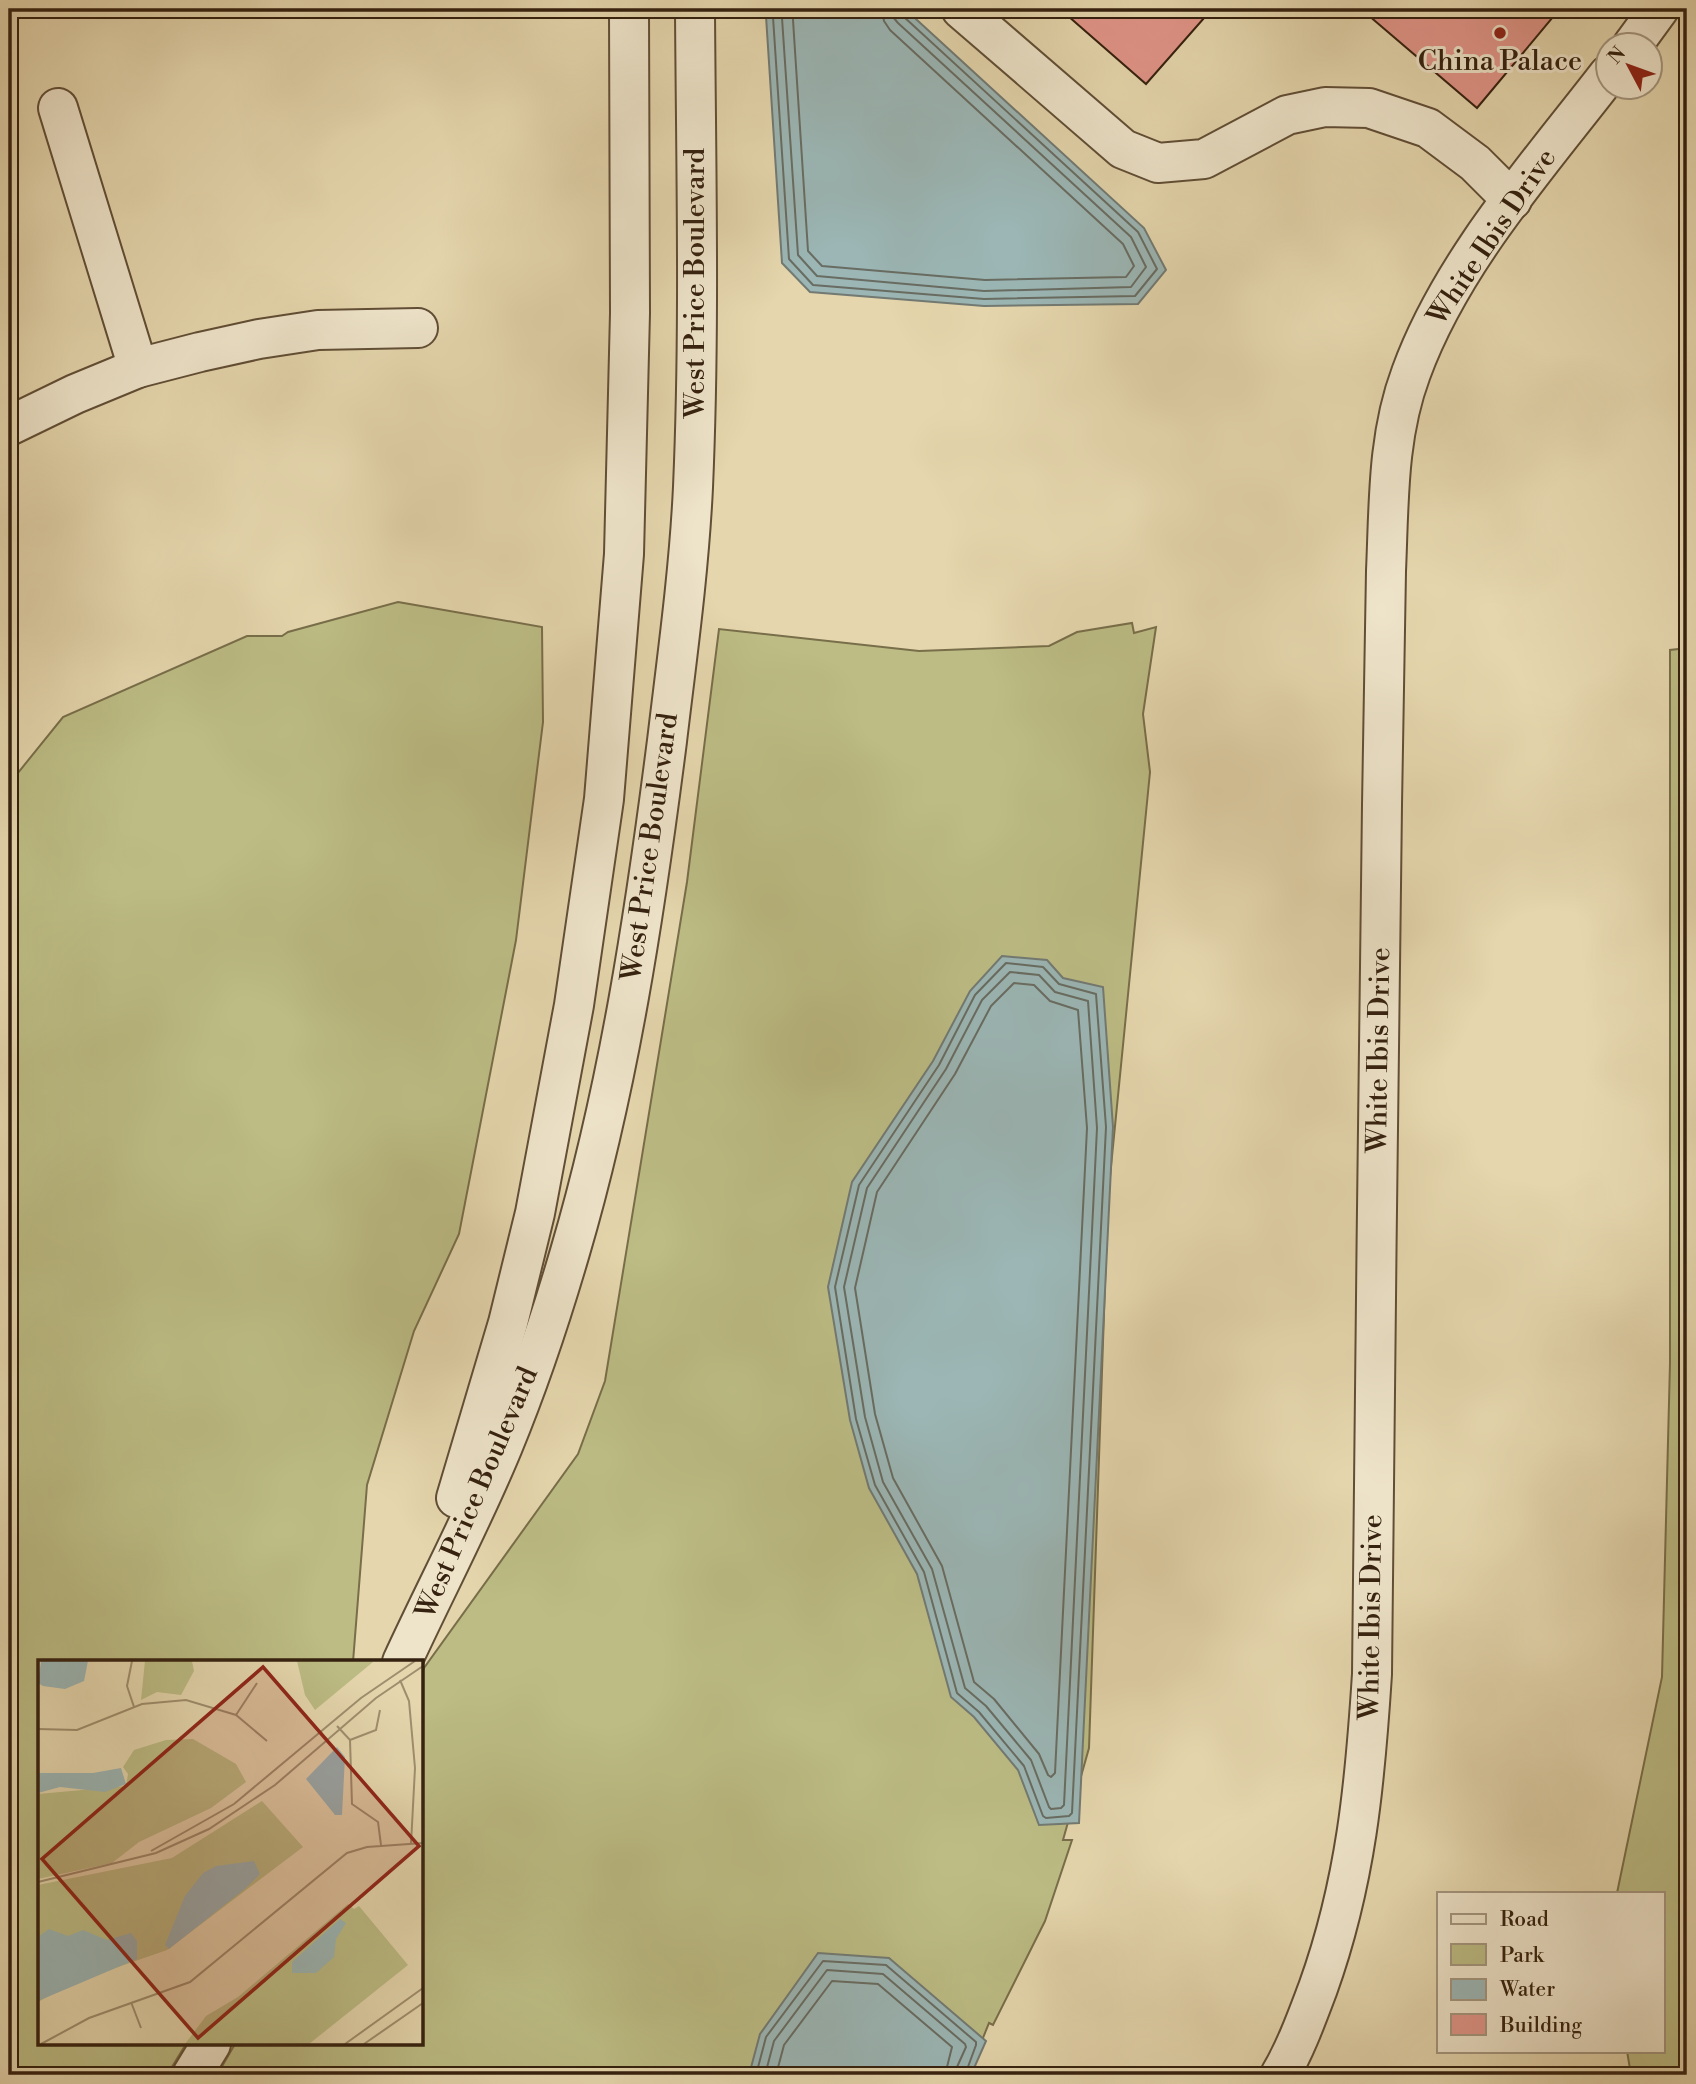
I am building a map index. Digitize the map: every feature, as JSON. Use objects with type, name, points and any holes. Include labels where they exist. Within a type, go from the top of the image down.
[{"type":"street","name":"West Price Boulevard","points":[[405,1655],[478,1430],[535,1213],[574,1004],[604,799],[624,554],[630,313],[629,9]]},
{"type":"street","name":"West Price Boulevard","points":[[405,1655],[503,1445],[570,1253],[595,1161],[619,1050],[646,897],[682,613],[693,490],[697,341],[695,9]]},
{"type":"street","points":[[961,9],[1123,149],[1158,163],[1204,159],[1287,116],[1325,107],[1369,108],[1428,128],[1475,163],[1512,200]]},
{"type":"street","name":"White Ibis Drive","points":[[1280,2075],[1327,1964],[1343,1907],[1359,1822],[1368,1740],[1383,653],[1390,466],[1400,408],[1409,376],[1429,327],[1456,279],[1512,200],[1594,93]]},
{"type":"street","points":[[58,108],[138,369]]},
{"type":"street","points":[[9,426],[75,394],[138,369],[200,352],[318,330],[418,328]]},
{"type":"street","points":[[192,2075],[210,2046]]},
{"type":"green space","points":[[398,602],[542,627],[543,722],[516,940],[459,1234],[414,1331],[367,1485],[353,1660],[38,1660],[38,2046],[185,2046],[167,2075],[9,2075],[9,784],[63,717],[247,636],[282,636],[288,632]]},
{"type":"green space","points":[[1132,623],[1134,633],[1156,627],[1143,714],[1150,772],[1108,1197],[1089,1748],[1063,1840],[1072,1840],[1045,1921],[993,2025],[989,2023],[968,2075],[217,2075],[234,2046],[424,2046],[424,1668],[578,1454],[605,1381],[687,882],[719,629],[919,651],[1049,646],[1077,632]]},
{"type":"green space","points":[[1687,648],[1687,2075],[1631,2075],[1627,2052],[1664,2052],[1664,1892],[1617,1892],[1662,1677],[1670,1363],[1670,650]]},
{"type":"water","points":[[768,9],[905,9],[1144,228],[1166,270],[1138,304],[984,306],[810,292],[782,263],[766,16]]},
{"type":"water","points":[[1002,956],[1047,960],[1063,978],[1103,987],[1113,1127],[1079,1823],[1039,1825],[1018,1770],[974,1717],[951,1697],[917,1574],[869,1488],[850,1420],[828,1287],[852,1182],[933,1061],[970,991]]},
{"type":"water","points":[[818,1953],[889,1958],[986,2041],[971,2075],[749,2075],[760,2034]]},
{"type":"building","points":[[1060,9],[1212,9],[1146,84]]},
{"type":"building","points":[[1361,9],[1555,9],[1558,11],[1477,108]]},
{"type":"place","name":"China Palace","points":[[1500,33]]}]
